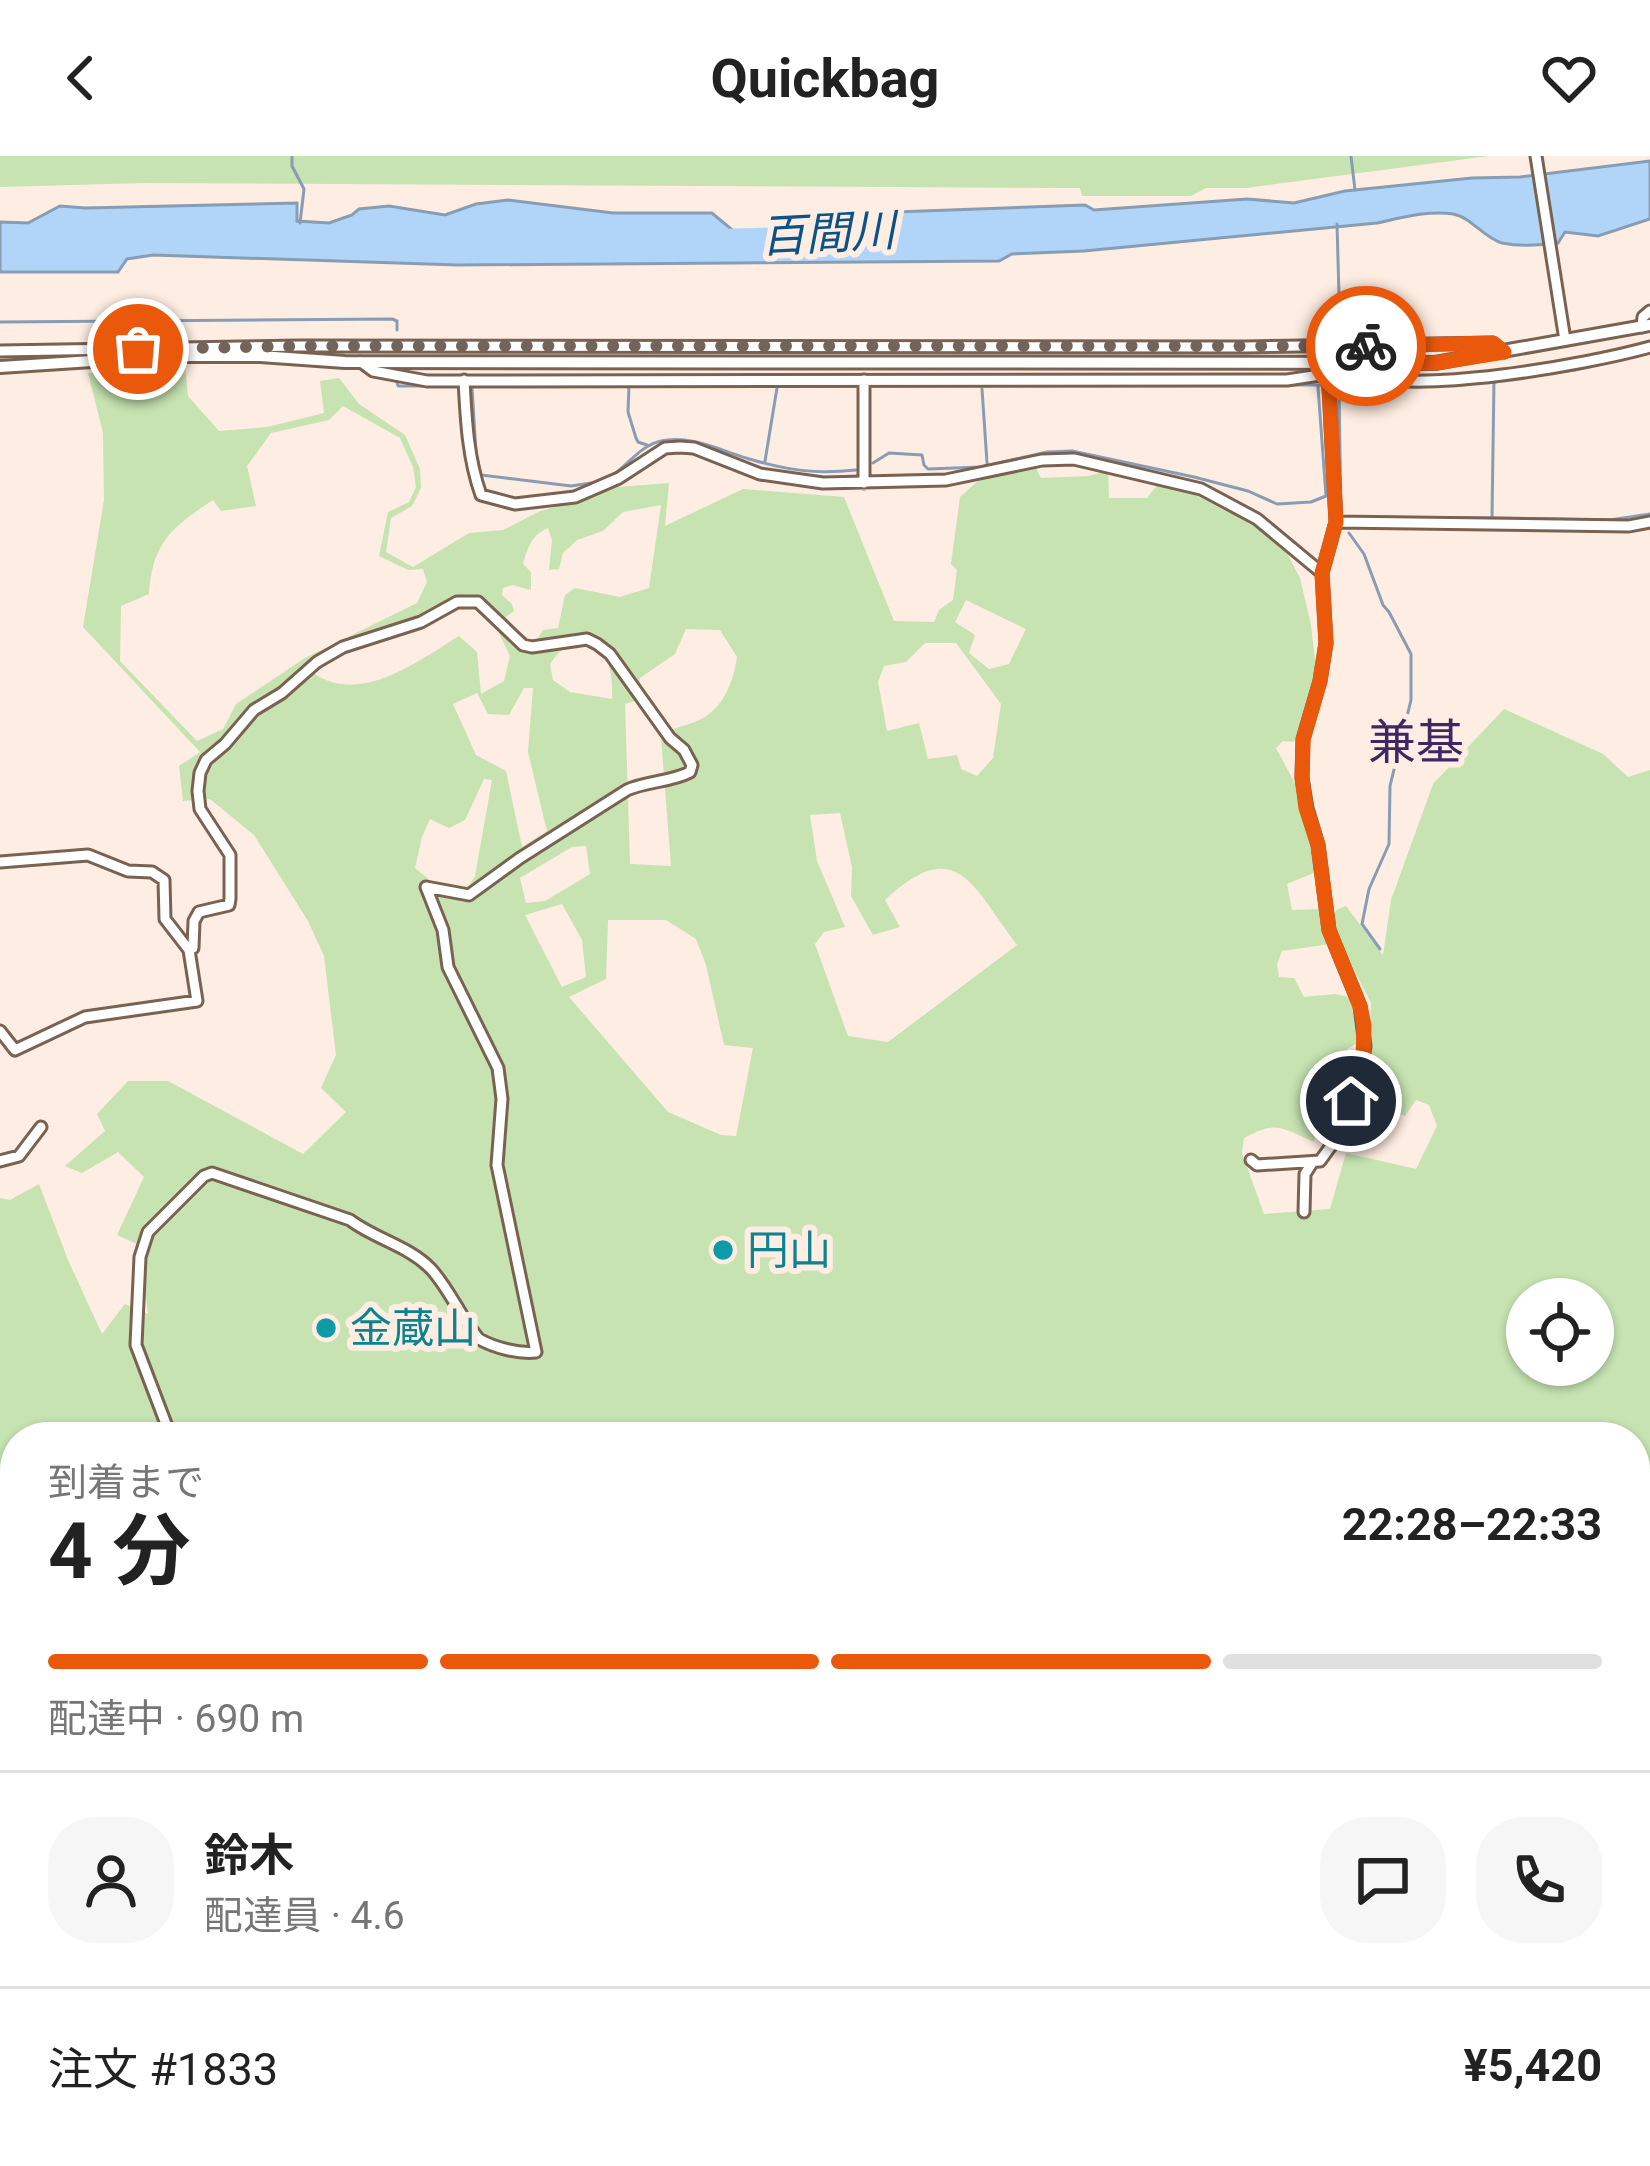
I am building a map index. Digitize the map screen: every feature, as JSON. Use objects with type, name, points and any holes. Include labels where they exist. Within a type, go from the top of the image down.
[{"type":"street","points":[[1536,156],[1564,333]]},
{"type":"street","points":[[0,367],[169,356],[260,356],[361,362],[1187,362],[1328,367],[1435,363],[1504,352],[1564,333],[1646,326],[1643,317],[1650,311]]},
{"type":"street","points":[[0,351],[1493,343],[1504,352]]},
{"type":"street","points":[[1354,364],[1359,375],[1380,380],[1474,377],[1650,347]]},
{"type":"street","points":[[361,362],[373,371],[465,384],[1288,380],[1320,375],[1328,367]]},
{"type":"street","points":[[1251,1160],[1257,1165],[1320,1161],[1336,1139],[1351,1101],[1365,1046],[1360,1006],[1329,930],[1318,845],[1303,789],[1303,740],[1326,643],[1322,573],[1336,522],[1328,367]]},
{"type":"street","points":[[465,384],[474,473],[481,495],[488,499],[515,504],[575,497],[619,478],[665,448],[680,447],[760,474],[823,483],[966,478],[1042,460],[1087,461],[1190,485],[1226,501],[1257,519],[1322,573]]},
{"type":"street","points":[[864,384],[864,483]]},
{"type":"street","points":[[1336,522],[1629,526],[1650,522]]},
{"type":"street","points":[[165,1422],[136,1345],[140,1256],[148,1232],[212,1173],[350,1220],[416,1256],[430,1267],[479,1340],[536,1352],[497,1166],[502,1099],[498,1068],[448,967],[443,930],[426,887],[469,895],[627,790],[691,772],[689,758],[610,654],[597,644],[587,639],[523,645],[478,602],[457,602],[421,622],[343,647],[316,662],[282,693],[254,710],[206,760],[200,773],[200,809],[230,855],[230,899],[229,904],[199,912],[189,950]]},
{"type":"street","points":[[0,862],[88,855],[128,871],[152,872],[164,880],[165,919],[189,950],[196,1001],[85,1017],[15,1050],[0,1031]]},
{"type":"street","points":[[0,1161],[20,1156],[41,1127]]},
{"type":"street","points":[[1304,1212],[1305,1174],[1312,1162]]},
{"type":"green space","points":[[0,156],[1489,156],[1246,188],[1206,188],[1191,196],[1082,196],[1080,188],[145,183],[0,187]]},
{"type":"green space","points":[[185,368],[188,396],[219,431],[267,427],[324,413],[320,381],[339,378],[359,404],[405,435],[420,469],[421,488],[412,506],[391,518],[386,552],[413,567],[469,533],[503,530],[538,512],[618,487],[669,483],[665,526],[743,489],[844,497],[894,621],[934,622],[939,610],[953,600],[957,570],[951,564],[960,497],[979,480],[1036,468],[1041,478],[1089,476],[1108,470],[1109,498],[1147,498],[1159,483],[1241,515],[1288,555],[1300,578],[1316,669],[1299,736],[1276,748],[1299,791],[1316,872],[1287,884],[1292,910],[1321,909],[1330,944],[1282,951],[1279,977],[1294,978],[1304,997],[1349,997],[1359,1042],[1347,1049],[1357,1067],[1334,1112],[1320,1117],[1314,1142],[1279,1128],[1244,1138],[1242,1153],[1264,1214],[1330,1209],[1346,1153],[1416,1169],[1437,1126],[1429,1105],[1416,1100],[1405,1116],[1361,1095],[1371,1049],[1371,1003],[1332,926],[1336,910],[1346,906],[1383,955],[1391,900],[1433,784],[1504,709],[1603,754],[1628,777],[1650,770],[1650,1422],[0,1422],[0,1198],[10,1200],[39,1184],[102,1334],[125,1304],[148,1314],[144,1284],[148,1249],[117,1235],[144,1177],[118,1152],[82,1173],[65,1166],[105,1131],[97,1114],[128,1081],[168,1081],[303,1154],[346,1112],[321,1088],[336,1055],[324,956],[308,921],[254,835],[210,799],[183,801],[179,766],[200,752],[83,627],[104,500],[103,433],[88,373]],"holes":[[[343,406],[400,438],[416,487],[409,502],[388,512],[379,556],[408,570],[423,569],[427,582],[417,603],[305,658],[236,704],[223,729],[197,741],[120,661],[121,606],[149,594],[160,549],[186,519],[213,500],[221,511],[256,506],[247,466],[271,433],[329,420]],[[661,505],[649,588],[620,597],[575,588],[565,595],[558,628],[543,630],[536,641],[506,617],[514,611],[502,595],[503,588],[512,585],[531,590],[531,572],[523,564],[528,548],[542,531],[548,528],[552,540],[549,570],[559,569],[563,553],[577,540],[603,531],[623,512]],[[966,600],[1026,629],[1009,664],[989,669],[969,653],[975,635],[955,622]],[[475,603],[493,621],[510,656],[504,681],[481,694],[477,652],[459,636],[407,668],[368,683],[330,682],[312,672],[353,648]],[[686,629],[720,630],[737,657],[729,686],[714,710],[661,737],[671,866],[630,864],[625,704],[638,700],[640,678],[675,654]],[[578,643],[589,645],[607,662],[612,699],[570,692],[553,680],[550,664],[559,653]],[[925,643],[956,643],[1001,704],[993,758],[977,776],[961,769],[957,755],[928,759],[919,723],[887,731],[878,682],[884,666],[906,662]],[[524,688],[533,688],[528,752],[547,831],[522,847],[506,771],[476,755],[453,704],[477,693],[488,714],[509,715]],[[484,779],[492,780],[475,876],[468,887],[431,881],[415,868],[430,819],[449,828],[465,820]],[[840,813],[852,867],[851,896],[873,935],[900,927],[885,900],[909,880],[930,870],[947,869],[974,887],[1017,945],[888,1042],[848,1036],[815,944],[824,932],[845,927],[817,861],[810,815]],[[586,846],[590,874],[545,901],[526,903],[520,878],[572,847]],[[562,904],[582,940],[586,977],[562,987],[525,915]],[[608,920],[666,920],[696,939],[724,1045],[753,1048],[736,1136],[721,1135],[668,1112],[569,997],[606,979]]]},
{"type":"water","points":[[1650,161],[1650,219],[1598,236],[1565,232],[1558,243],[1537,245],[1502,243],[1460,216],[1434,213],[1377,223],[1012,254],[999,261],[458,265],[153,255],[127,259],[118,272],[0,272],[0,222],[28,223],[60,206],[297,203],[297,221],[329,223],[359,209],[389,206],[445,215],[508,200],[613,213],[712,213],[749,244],[765,244],[804,215],[830,220],[841,214],[1085,205],[1094,210],[1247,199],[1294,203],[1345,191]]},
{"type":"waterway","points":[[292,156],[304,189],[300,223]]},
{"type":"waterway","points":[[1351,156],[1355,190]]},
{"type":"waterway","points":[[1337,224],[1340,331]]},
{"type":"waterway","name":"百間川","points":[[717,238],[797,236]]},
{"type":"waterway","points":[[0,322],[392,319],[397,321],[397,330]]},
{"type":"waterway","points":[[1506,379],[1575,370],[1650,352]]},
{"type":"waterway","points":[[1341,517],[1492,518],[1494,380]]},
{"type":"waterway","points":[[397,382],[398,386],[458,386]]},
{"type":"waterway","points":[[1337,385],[1395,384]]},
{"type":"waterway","points":[[468,386],[860,385]]},
{"type":"waterway","points":[[870,385],[1323,385]]},
{"type":"waterway","points":[[629,386],[628,412],[638,442],[647,445]]},
{"type":"waterway","points":[[472,387],[481,475],[571,486],[598,482]]},
{"type":"waterway","points":[[873,463],[889,453],[922,455],[928,469],[981,467],[1072,451],[1194,477],[1277,504],[1311,502],[1326,496],[1318,387]]},
{"type":"waterway","points":[[765,461],[777,388]]},
{"type":"waterway","points":[[1339,388],[1341,516]]},
{"type":"waterway","points":[[982,389],[987,463]]},
{"type":"waterway","points":[[607,479],[646,447],[672,439],[792,469],[856,470]]},
{"type":"waterway","points":[[1494,518],[1610,520],[1650,514]]},
{"type":"waterway","points":[[1349,533],[1364,554],[1383,605],[1411,654],[1411,700],[1390,786],[1389,844],[1369,889],[1362,924],[1380,949]]},
{"type":"way so far","points":[[138,349],[1366,346]]},
{"type":"place","name":"円山","points":[[723,1250]]},
{"type":"place","name":"金蔵山","points":[[326,1328]]},
{"type":"district","name":"兼基","points":[[1416,742]]},
{"type":"route","points":[[1351,1101],[1363,1061],[1364,1025],[1352,981],[1329,930],[1318,845],[1302,778],[1303,740],[1326,643],[1322,573],[1336,522],[1328,364],[1435,363],[1504,352],[1493,343],[1366,346]]}]
